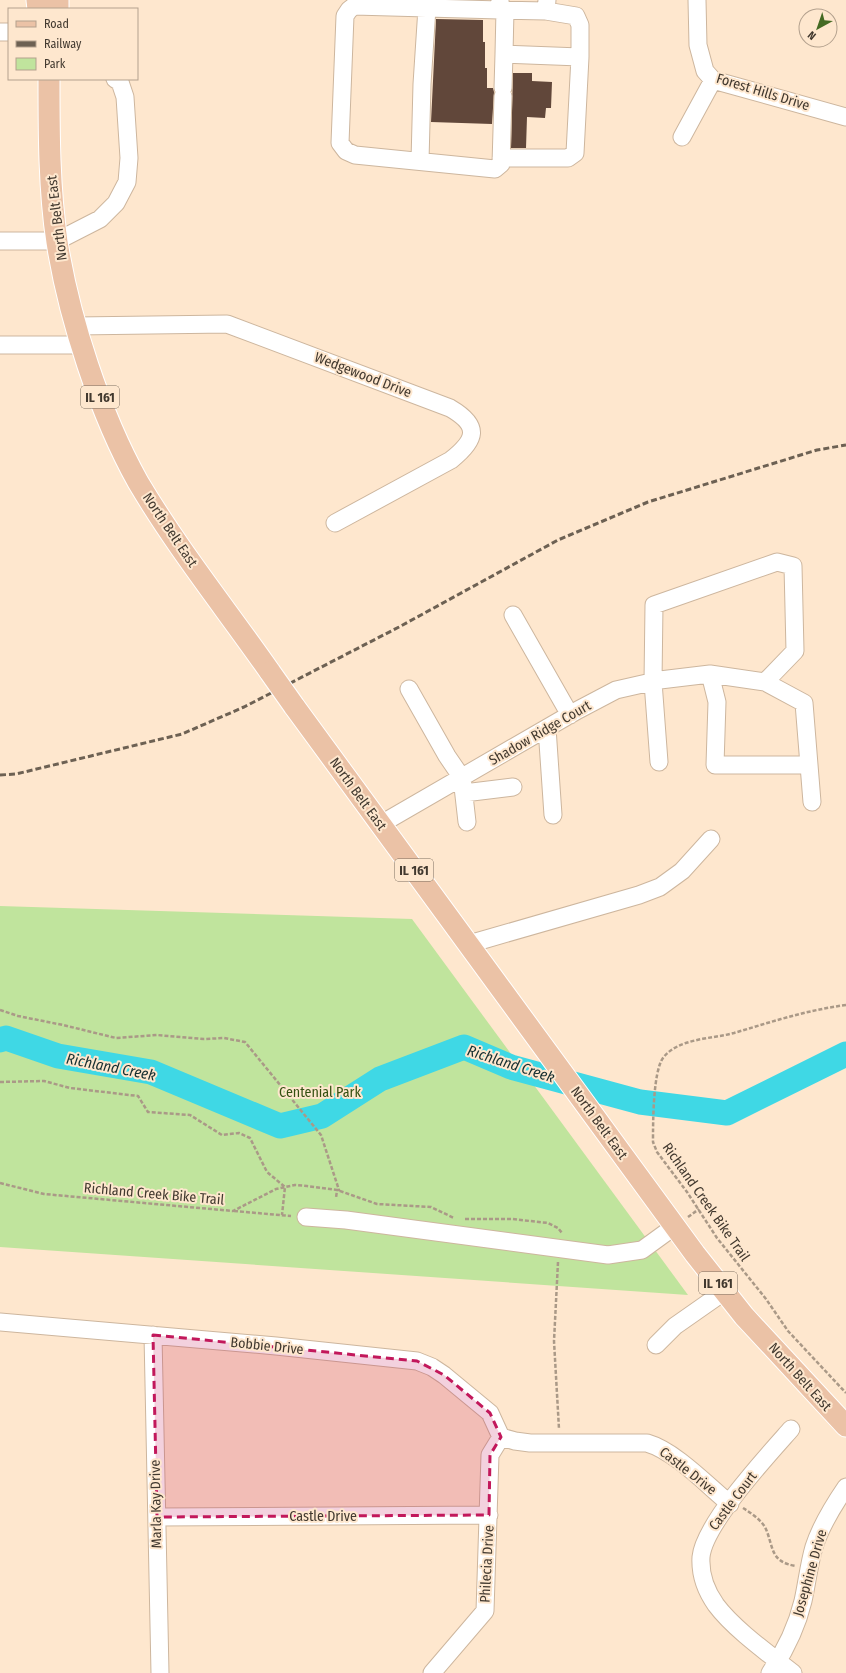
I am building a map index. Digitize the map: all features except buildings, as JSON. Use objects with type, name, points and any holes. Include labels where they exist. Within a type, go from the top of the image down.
[{"type":"main road","name":"North Belt East","points":[[49,80],[49,147],[57,241],[79,335],[107,416],[138,481],[177,542],[294,706],[675,1226],[750,1322],[846,1426]]},
{"type":"street","name":"Forest Hills Drive","points":[[697,0],[698,45],[705,71],[713,80],[846,117]]},
{"type":"street","points":[[501,158],[568,158],[575,153],[580,57],[580,25],[576,16],[546,5],[502,7],[386,3],[354,6],[345,16],[340,143],[346,151],[355,155],[495,169],[501,164],[501,158],[504,54],[502,7]]},
{"type":"street","points":[[420,161],[422,84],[427,4]]},
{"type":"street","points":[[504,54],[580,57]]},
{"type":"street","points":[[0,241],[57,241],[100,219],[116,203],[127,182],[129,158],[125,97],[120,82],[117,80]]},
{"type":"street","points":[[682,137],[713,80]]},
{"type":"street","name":"Wedgewood Drive","points":[[0,345],[79,335],[227,324],[450,408],[464,416],[471,424],[472,436],[466,448],[451,460],[335,523]]},
{"type":"street","points":[[659,762],[653,682],[654,604],[777,562],[793,566],[795,651],[764,682]]},
{"type":"street","points":[[513,615],[570,715]]},
{"type":"street","points":[[710,674],[717,702],[715,765],[809,765],[812,802]]},
{"type":"street","name":"Shadow Ridge Court","points":[[381,824],[463,785],[547,728],[616,690],[653,682],[710,674],[764,682],[804,703],[809,765]]},
{"type":"street","points":[[409,688],[463,785],[467,822]]},
{"type":"street","points":[[547,728],[553,815]]},
{"type":"street","points":[[463,785],[513,787]]},
{"type":"street","points":[[469,944],[660,887],[682,871],[711,839]]},
{"type":"street","points":[[306,1217],[346,1220],[593,1254],[621,1255],[642,1250],[675,1226]]},
{"type":"street","points":[[656,1345],[675,1326],[725,1291]]},
{"type":"street","name":"Bobbie Drive","points":[[0,1322],[153,1335],[417,1361],[432,1367],[444,1375],[490,1414],[501,1437]]},
{"type":"street","name":"Marla Kay Drive","points":[[153,1335],[160,1673]]},
{"type":"street","name":"Castle Court","points":[[791,1430],[711,1528],[704,1542],[701,1556],[701,1573],[708,1591],[716,1605],[774,1667],[793,1673]]},
{"type":"street","name":"Castle Drive","points":[[501,1437],[515,1442],[560,1444],[627,1442],[647,1443],[658,1446],[730,1504]]},
{"type":"street","name":"Philecia Drive","points":[[432,1673],[485,1611],[490,1455],[501,1437]]},
{"type":"street","name":"Josephine Drive","points":[[774,1667],[794,1628],[802,1602],[815,1545],[824,1523],[846,1487]]},
{"type":"street","name":"Castle Drive","points":[[156,1516],[489,1515]]},
{"type":"path","name":"Richland Creek Bike Trail","points":[[846,1004],[812,1010],[733,1033],[683,1045],[671,1051],[664,1057],[658,1068],[653,1137],[657,1152],[731,1255],[766,1299],[788,1330],[846,1393]]},
{"type":"path","points":[[0,1010],[18,1016],[116,1038],[157,1034],[204,1039],[224,1038],[245,1042],[321,1135],[336,1176],[339,1190],[337,1190],[336,1198]]},
{"type":"path","points":[[0,1082],[44,1081],[70,1088],[138,1096],[148,1112],[190,1115],[222,1135],[240,1133],[250,1138],[267,1172],[285,1186],[282,1215]]},
{"type":"path","name":"Richland Creek Bike Trail","points":[[0,1183],[44,1194],[233,1211],[256,1198],[285,1186],[307,1186],[337,1190],[377,1204],[431,1207],[457,1218]]},
{"type":"path","points":[[233,1211],[306,1217]]},
{"type":"path","points":[[462,1219],[512,1219],[554,1225],[562,1234],[554,1341],[560,1444]]},
{"type":"path","points":[[730,1504],[740,1506],[759,1520],[765,1527],[775,1556],[781,1561],[790,1565],[809,1568]]},
{"type":"highlighted area","points":[[153,1335],[417,1361],[444,1375],[490,1413],[501,1437],[490,1455],[489,1515],[157,1517]]},
{"type":"green space","name":"Centenial Park","points":[[0,906],[412,919],[688,1295],[0,1247]]},
{"type":"waterway","name":"Richland Creek","points":[[0,1040],[6,1038],[58,1056],[151,1072],[280,1126],[322,1116],[380,1079],[464,1047],[511,1067],[640,1102],[727,1113],[846,1054]]},
{"type":"railway","points":[[0,775],[16,774],[182,734],[244,707],[399,627],[558,540],[648,502],[817,450],[846,445]]}]
